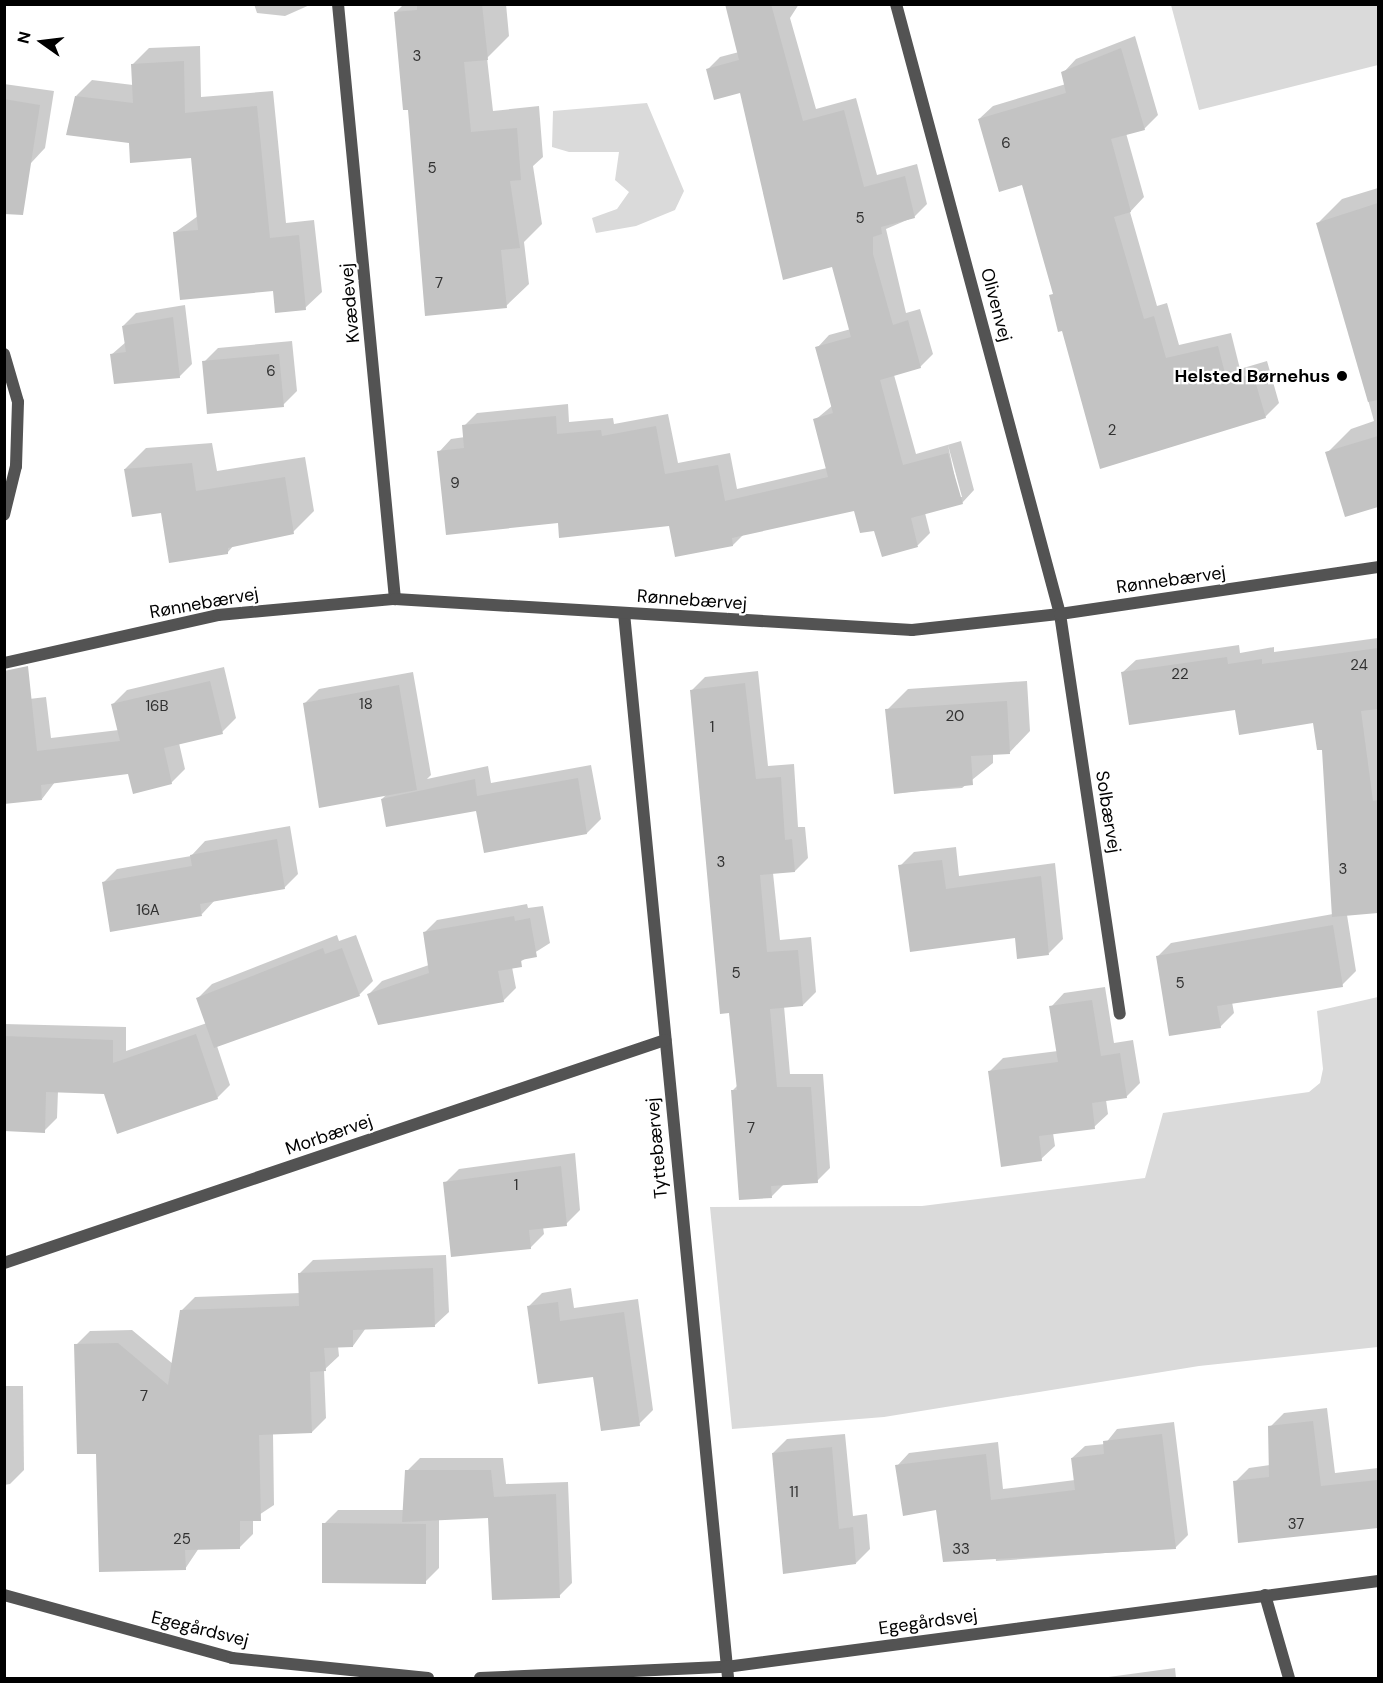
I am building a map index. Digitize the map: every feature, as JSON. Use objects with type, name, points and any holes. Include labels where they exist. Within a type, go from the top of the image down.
[{"type":"street","name":"Kvædevej","points":[[338,4],[395,599]]},
{"type":"street","name":"Olivenvej","points":[[896,4],[1060,614]]},
{"type":"street","points":[[4,354],[18,402],[16,466],[4,515]]},
{"type":"street","name":"Rønnebærvej","points":[[4,663],[218,615],[395,599],[912,630],[1060,614],[1378,567]]},
{"type":"street","name":"Tyttebærvej","points":[[624,613],[727,1673]]},
{"type":"street","name":"Solbærvej","points":[[1060,614],[1120,1014]]},
{"type":"street","name":"Morbærvej","points":[[4,1263],[665,1040]]},
{"type":"street","name":"Egegårdsvej","points":[[480,1678],[727,1673],[1264,1595],[1378,1581]]},
{"type":"street","name":"Egegårdsvej","points":[[4,1595],[232,1658],[428,1678]]},
{"type":"street","points":[[1264,1595],[1289,1678]]},
{"type":"shaded area","points":[[1171,5],[1378,5],[1378,65],[1199,110]]},
{"type":"shaded area","points":[[647,103],[684,191],[675,210],[636,226],[596,233],[592,218],[617,209],[629,192],[615,180],[619,152],[569,152],[552,147],[553,111]]},
{"type":"shaded area","points":[[1378,997],[1378,1347],[1199,1366],[884,1417],[732,1429],[710,1207],[922,1206],[1145,1178],[1163,1113],[1309,1092],[1320,1083],[1323,1069],[1317,1011]]},
{"type":"building","points":[[417,4],[482,4],[488,60],[464,62],[471,132],[517,128],[521,180],[510,181],[520,248],[501,250],[507,308],[425,316],[408,110],[403,110],[394,12],[417,10]]},
{"type":"building","points":[[725,4],[771,4],[803,121],[844,110],[864,187],[905,176],[915,218],[881,227],[882,234],[873,237],[873,254],[893,325],[908,320],[921,368],[880,380],[903,465],[948,453],[963,504],[911,518],[918,547],[882,557],[874,531],[860,533],[854,511],[732,538],[733,546],[675,557],[669,526],[559,538],[558,523],[446,535],[437,451],[464,448],[462,425],[556,416],[557,434],[601,430],[602,436],[656,426],[665,474],[718,465],[725,501],[828,477],[813,419],[833,413],[815,347],[851,337],[832,267],[783,280],[740,93],[714,100],[706,69],[739,60]]},
{"type":"building","points":[[1121,48],[1145,130],[1111,139],[1131,212],[1114,217],[1144,319],[1154,316],[1166,358],[1218,346],[1227,381],[1253,374],[1266,418],[1100,469],[1062,331],[1058,332],[1049,295],[1053,294],[1022,185],[999,192],[978,119],[1066,93],[1061,72]]},
{"type":"building","points":[[184,61],[185,113],[257,106],[270,238],[299,235],[306,310],[275,313],[273,291],[180,300],[173,232],[198,230],[191,158],[130,163],[129,143],[66,135],[75,96],[133,103],[131,64]]},
{"type":"building","points":[[4,99],[40,105],[23,215],[4,214]]},
{"type":"building","points":[[1378,203],[1378,400],[1368,402],[1316,223]]},
{"type":"building","points":[[173,317],[180,378],[114,384],[110,354],[126,352],[122,326]]},
{"type":"building","points":[[279,354],[284,407],[207,414],[202,361]]},
{"type":"building","points":[[1378,436],[1378,507],[1345,517],[1325,452]]},
{"type":"building","points":[[192,463],[196,491],[285,477],[294,534],[228,548],[228,554],[169,563],[161,513],[132,517],[124,469]]},
{"type":"building","points":[[1378,648],[1378,709],[1361,711],[1373,801],[1378,800],[1378,913],[1332,917],[1322,750],[1317,750],[1313,723],[1239,735],[1235,710],[1129,725],[1121,672],[1227,657],[1228,664],[1262,659],[1262,664]]},
{"type":"building","points":[[28,666],[37,751],[120,741],[111,704],[210,681],[223,734],[164,748],[172,784],[133,794],[128,774],[41,785],[42,800],[4,804],[4,671]]},
{"type":"building","points":[[745,683],[756,779],[781,777],[785,840],[792,839],[795,872],[760,875],[767,952],[798,950],[803,1006],[770,1009],[777,1087],[811,1087],[818,1183],[771,1186],[772,1198],[739,1200],[731,1090],[737,1090],[729,1013],[720,1014],[690,690]]},
{"type":"building","points":[[399,685],[417,790],[319,808],[303,703]]},
{"type":"building","points":[[1007,701],[1010,754],[971,756],[973,785],[894,794],[885,709]]},
{"type":"building","points":[[578,778],[587,834],[484,853],[476,811],[386,827],[381,799],[475,779],[477,796]]},
{"type":"building","points":[[277,839],[285,889],[200,904],[202,916],[110,932],[102,882],[192,866],[190,855]]},
{"type":"building","points":[[942,860],[946,889],[1041,876],[1049,955],[1017,959],[1015,938],[910,952],[898,865]]},
{"type":"building","points":[[514,916],[515,921],[530,918],[537,957],[521,960],[522,967],[498,971],[504,1002],[378,1025],[367,994],[429,973],[423,932]]},
{"type":"building","points":[[1333,925],[1343,987],[1217,1006],[1221,1028],[1169,1036],[1156,956]]},
{"type":"building","points":[[323,948],[325,954],[342,948],[360,996],[214,1048],[196,998]]},
{"type":"building","points":[[1092,1000],[1101,1056],[1120,1053],[1127,1098],[1092,1103],[1095,1129],[1039,1136],[1042,1161],[1001,1167],[988,1071],[1058,1062],[1049,1006]]},
{"type":"building","points":[[196,1034],[218,1099],[117,1134],[104,1094],[46,1092],[45,1133],[4,1131],[4,1036],[113,1040],[113,1063]]},
{"type":"building","points":[[561,1166],[567,1226],[529,1230],[531,1249],[451,1257],[443,1182]]},
{"type":"building","points":[[433,1268],[435,1327],[353,1330],[353,1347],[324,1348],[326,1371],[310,1372],[312,1433],[259,1435],[261,1521],[240,1521],[240,1549],[185,1550],[186,1570],[99,1572],[96,1454],[77,1454],[74,1344],[118,1343],[168,1385],[180,1310],[299,1306],[298,1273]]},
{"type":"building","points":[[558,1302],[560,1321],[624,1312],[640,1426],[601,1431],[593,1377],[538,1384],[527,1306]]},
{"type":"building","points":[[1313,1421],[1321,1486],[1378,1480],[1378,1528],[1238,1543],[1233,1481],[1269,1477],[1268,1426]]},
{"type":"building","points":[[1162,1434],[1176,1549],[943,1562],[936,1510],[903,1516],[895,1465],[986,1454],[991,1500],[1075,1490],[1071,1458],[1104,1454],[1103,1441]]},
{"type":"building","points":[[832,1447],[839,1529],[853,1527],[856,1564],[783,1574],[772,1453]]},
{"type":"building","points":[[405,1470],[491,1470],[494,1497],[556,1494],[560,1598],[492,1600],[488,1518],[402,1522]]},
{"type":"building","points":[[322,1523],[426,1524],[426,1584],[322,1583]]},
{"type":"place","name":"Helsted Børnehus","points":[[1342,376]]}]
